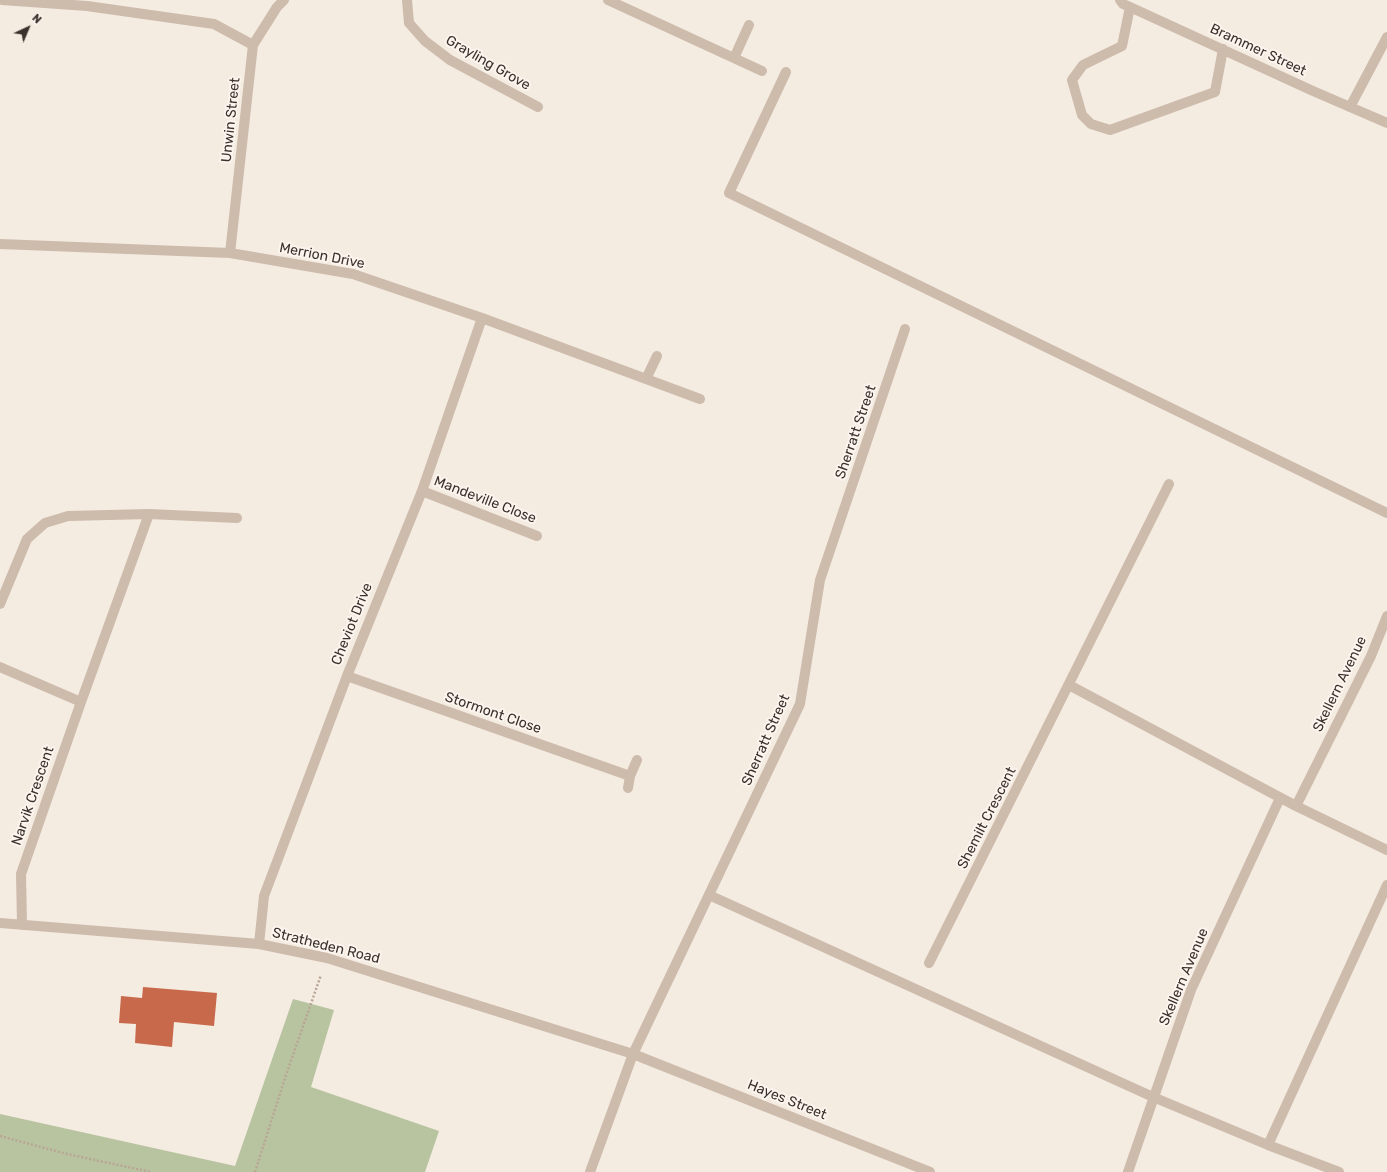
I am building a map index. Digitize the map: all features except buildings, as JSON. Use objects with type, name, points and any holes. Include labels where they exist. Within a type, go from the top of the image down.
[{"type":"street","points":[[2,0],[87,3],[214,24],[253,45]]},
{"type":"street","name":"Unwin Street","points":[[230,253],[253,45],[277,7],[284,0]]},
{"type":"street","name":"Grayling Grove","points":[[407,0],[409,23],[425,41],[450,60],[538,107]]},
{"type":"street","points":[[608,0],[762,71]]},
{"type":"street","name":"Brammer Street","points":[[1120,0],[1123,4],[1222,50],[1387,123]]},
{"type":"street","points":[[1130,7],[1122,46],[1084,65],[1072,80],[1082,115],[1091,124],[1110,130],[1215,92],[1222,50]]},
{"type":"street","points":[[734,58],[749,25]]},
{"type":"street","points":[[1350,107],[1387,37]]},
{"type":"street","points":[[786,72],[729,193],[1387,513]]},
{"type":"street","name":"Merrion Drive","points":[[0,244],[230,253],[353,274],[482,318],[700,399]]},
{"type":"street","name":"Cheviot Drive","points":[[259,944],[264,896],[347,676],[422,491],[482,318]]},
{"type":"street","name":"Sherratt Street","points":[[590,1172],[633,1054],[800,704],[820,580],[905,329]]},
{"type":"street","points":[[646,379],[658,356]]},
{"type":"street","name":"Shemilt Crescent","points":[[929,963],[1169,484]]},
{"type":"street","name":"Mandeville Close","points":[[422,491],[537,536]]},
{"type":"street","points":[[0,604],[27,539],[45,523],[68,516],[149,514],[237,518]]},
{"type":"street","name":"Narvik Crescent","points":[[22,925],[21,874],[149,514]]},
{"type":"street","name":"Skellern Avenue","points":[[1296,806],[1371,656],[1387,616]]},
{"type":"street","points":[[0,667],[81,702]]},
{"type":"street","name":"Stormont Close","points":[[347,676],[630,776]]},
{"type":"street","points":[[1069,685],[1280,798],[1387,850]]},
{"type":"street","points":[[628,788],[630,776],[637,760]]},
{"type":"street","name":"Skellern Avenue","points":[[1128,1172],[1191,990],[1280,798]]},
{"type":"street","points":[[1268,1145],[1387,885]]},
{"type":"street","points":[[709,895],[1153,1097],[1268,1145],[1339,1172]]},
{"type":"street","name":"Stratheden Road","points":[[0,923],[259,944],[327,958],[633,1054]]},
{"type":"street","name":"Hayes Street","points":[[633,1054],[930,1172]]},
{"type":"path","points":[[255,1172],[286,1075],[327,958]]},
{"type":"path","points":[[0,1136],[67,1154],[151,1172]]},
{"type":"green space","points":[[293,999],[334,1010],[311,1087],[439,1131],[425,1172],[0,1172],[0,1114],[235,1166]]}]
